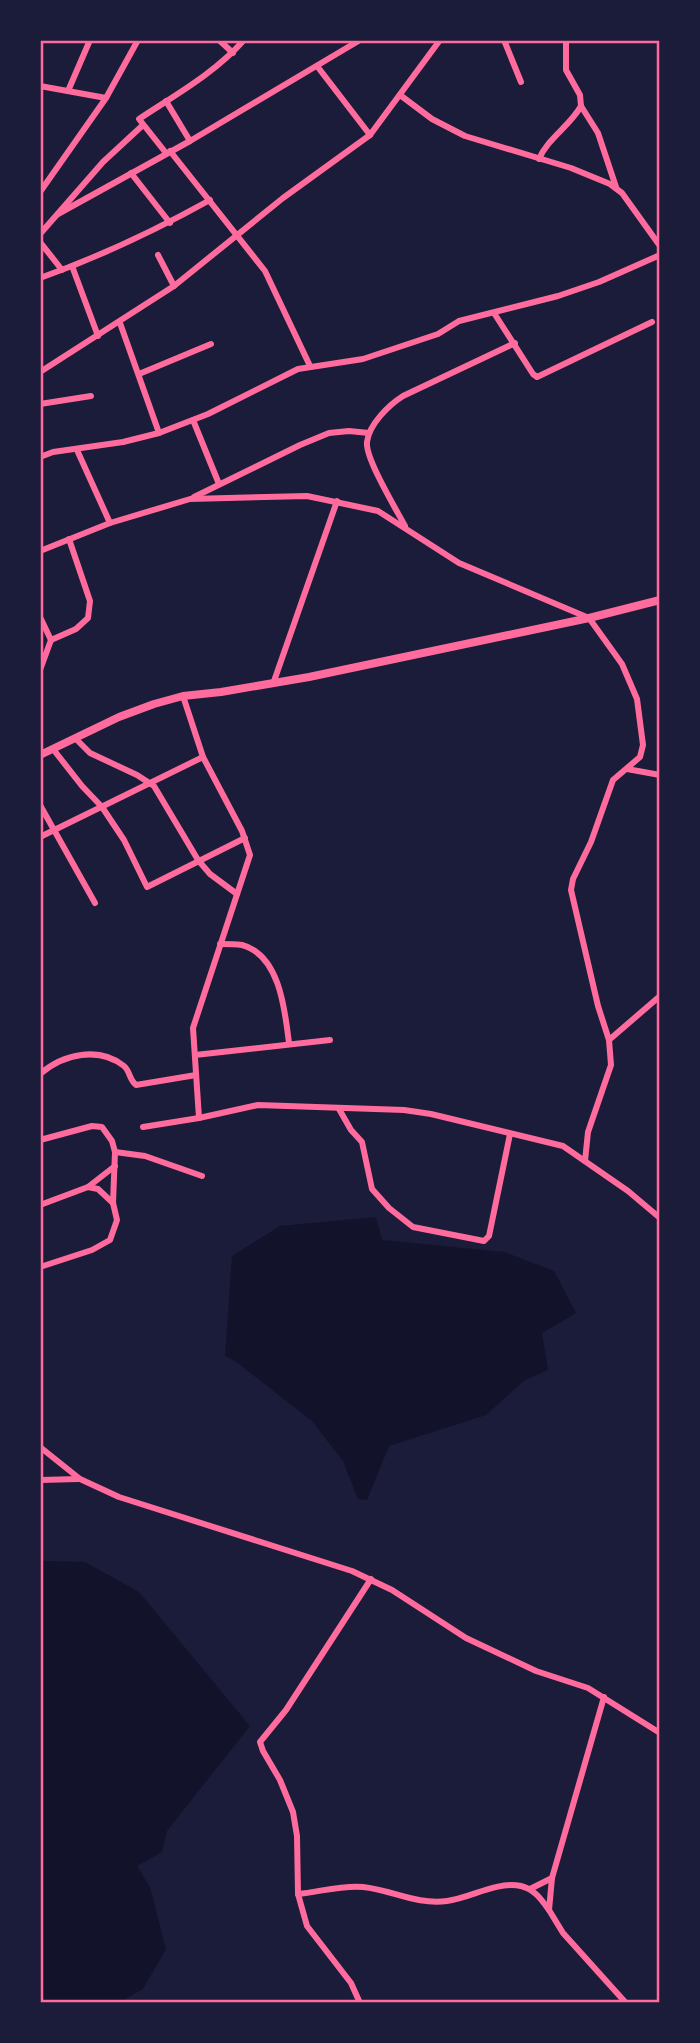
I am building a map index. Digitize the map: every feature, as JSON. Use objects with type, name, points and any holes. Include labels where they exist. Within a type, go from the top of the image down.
[{"type":"street","points":[[68,91],[90,40]]},
{"type":"street","points":[[40,192],[42,183],[106,98],[137,42],[126,40]]},
{"type":"street","points":[[219,40],[233,52]]},
{"type":"street","points":[[244,40],[186,89],[139,119],[210,200],[265,271],[310,366]]},
{"type":"street","points":[[58,214],[190,141],[360,40]]},
{"type":"street","points":[[40,372],[174,286],[313,175],[370,135],[440,40]]},
{"type":"street","points":[[504,40],[522,82]]},
{"type":"street","points":[[566,40],[566,71],[580,95],[581,106],[598,133],[617,189],[660,246]]},
{"type":"street","points":[[317,66],[370,135]]},
{"type":"street","points":[[40,86],[106,98]]},
{"type":"street","points":[[400,95],[432,118],[465,136],[570,168],[617,189]]},
{"type":"street","points":[[166,101],[190,141]]},
{"type":"street","points":[[539,159],[581,106]]},
{"type":"street","points":[[40,233],[103,162],[143,125]]},
{"type":"street","points":[[131,173],[170,223]]},
{"type":"street","points":[[40,278],[72,267],[170,223],[210,200]]},
{"type":"street","points":[[40,242],[62,270]]},
{"type":"street","points":[[158,255],[174,286]]},
{"type":"street","points":[[40,457],[53,452],[77,450],[159,433],[252,393],[288,373],[310,366],[338,365],[363,359],[439,334],[459,321],[599,282],[660,256]]},
{"type":"street","points":[[72,267],[98,336]]},
{"type":"street","points":[[494,313],[533,374],[542,376],[652,322]]},
{"type":"street","points":[[120,323],[159,433]]},
{"type":"street","points":[[405,527],[368,451],[369,433],[390,405],[403,396],[515,343]]},
{"type":"street","points":[[139,373],[211,344]]},
{"type":"street","points":[[40,404],[91,396]]},
{"type":"street","points":[[193,420],[219,484]]},
{"type":"street","points":[[40,551],[110,523],[190,499],[329,433],[369,433]]},
{"type":"street","points":[[77,450],[110,523]]},
{"type":"street","points":[[190,499],[307,496],[378,511],[459,563],[589,618],[622,664],[637,699],[643,745],[640,757],[613,780],[571,890],[598,1006],[609,1040],[611,1065],[588,1132],[584,1161]]},
{"type":"street","points":[[273,684],[337,501]]},
{"type":"street","points":[[51,640],[76,629],[88,618],[90,601],[69,539]]},
{"type":"street","points":[[40,755],[119,717],[183,696],[273,684],[589,618],[660,600]]},
{"type":"street","points":[[40,617],[51,640],[40,670]]},
{"type":"street","points":[[183,696],[203,757],[245,838],[250,855],[193,1028],[199,1118]]},
{"type":"street","points":[[75,738],[90,754],[153,786],[198,860],[210,874],[237,894]]},
{"type":"street","points":[[53,749],[102,807],[124,840],[147,887],[245,838]]},
{"type":"street","points":[[40,836],[203,757]]},
{"type":"street","points":[[627,769],[660,775]]},
{"type":"street","points":[[40,805],[95,903]]},
{"type":"street","points":[[220,944],[240,945],[251,949],[265,960],[272,972],[284,1009],[289,1043]]},
{"type":"street","points":[[609,1040],[660,996]]},
{"type":"street","points":[[195,1055],[330,1040]]},
{"type":"street","points":[[40,1074],[65,1059],[88,1053],[113,1060],[127,1068],[131,1082],[136,1085],[196,1075]]},
{"type":"street","points":[[144,1126],[258,1105],[404,1110],[430,1114],[563,1146],[628,1191],[660,1218]]},
{"type":"street","points":[[340,1109],[351,1130],[362,1142],[372,1189],[389,1208],[413,1227],[484,1241],[489,1236],[510,1134]]},
{"type":"street","points":[[40,1140],[92,1126],[102,1127],[112,1141],[115,1152],[114,1203],[117,1220],[110,1240],[92,1250],[40,1267]]},
{"type":"street","points":[[115,1152],[145,1156],[202,1176]]},
{"type":"street","points":[[40,1205],[88,1187],[115,1166]]},
{"type":"street","points":[[88,1187],[98,1189],[114,1203]]},
{"type":"street","points":[[42,1451],[80,1479],[119,1497],[371,1579],[466,1638],[536,1671],[588,1688],[660,1733]]},
{"type":"street","points":[[40,1480],[80,1479]]},
{"type":"street","points":[[360,2003],[351,1983],[307,1926],[298,1894],[297,1836],[293,1812],[260,1742],[286,1710],[371,1579]]},
{"type":"street","points":[[549,1910],[552,1878],[604,1697]]},
{"type":"street","points":[[530,1889],[552,1878]]},
{"type":"street","points":[[298,1894],[361,1886],[416,1902],[434,1903],[452,1901],[499,1887],[513,1885],[530,1889],[549,1910],[563,1933],[626,2003]]},
{"type":"shaded area","points":[[376,1217],[382,1240],[504,1252],[554,1271],[576,1313],[542,1333],[548,1370],[525,1380],[486,1415],[389,1446],[367,1500],[358,1499],[343,1461],[312,1421],[225,1356],[232,1256],[280,1226]]},
{"type":"shaded area","points":[[40,1561],[85,1562],[139,1592],[250,1726],[167,1831],[162,1852],[137,1866],[150,1887],[166,1949],[143,1989],[118,2003],[40,2003]]}]
